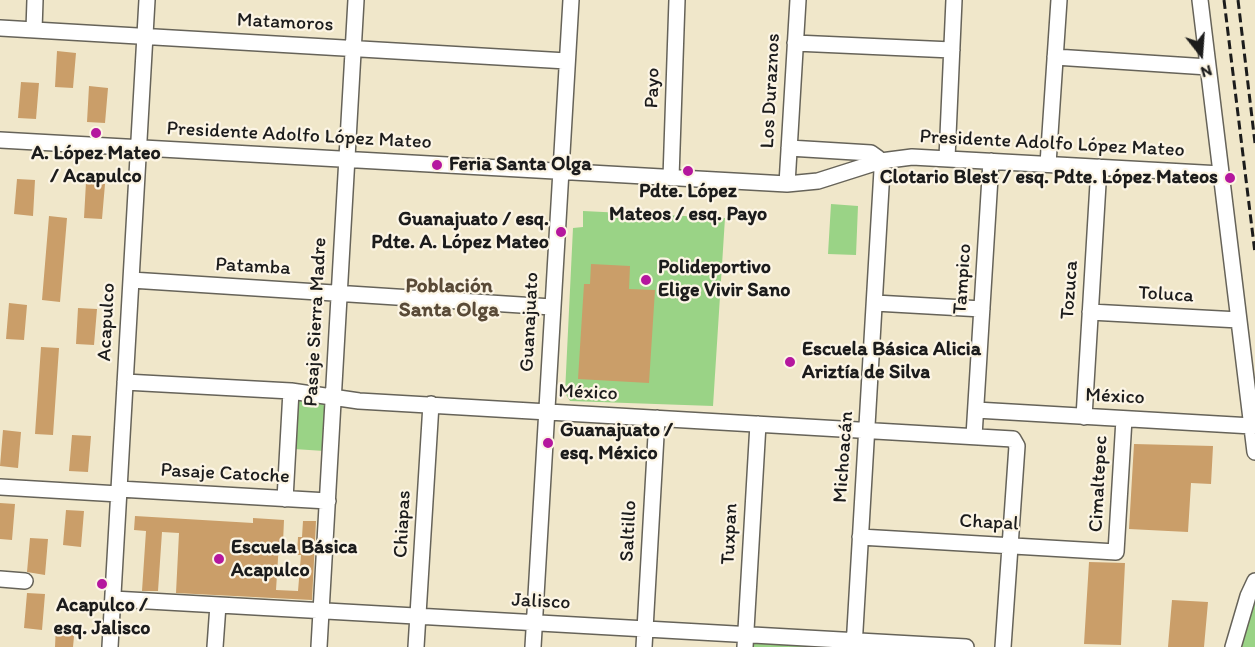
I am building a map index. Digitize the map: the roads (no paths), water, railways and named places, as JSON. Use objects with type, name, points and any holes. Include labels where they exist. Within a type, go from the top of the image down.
[{"type":"street","points":[[34,30],[35,0]]},
{"type":"street","name":"Acapulco","points":[[110,647],[147,0]]},
{"type":"street","name":"Pasaje Sierra Madre","points":[[320,647],[356,0]]},
{"type":"street","name":"Guanajuato","points":[[533,647],[571,0]]},
{"type":"street","name":"Payo","points":[[671,178],[677,0]]},
{"type":"street","name":"Los Duraznos","points":[[787,184],[798,0]]},
{"type":"street","points":[[946,158],[954,0]]},
{"type":"street","points":[[1048,164],[1059,0]]},
{"type":"street","points":[[1200,0],[1255,452]]},
{"type":"street","name":"Matamoros","points":[[0,28],[567,61]]},
{"type":"street","points":[[795,43],[951,50]]},
{"type":"street","points":[[1055,57],[1208,67]]},
{"type":"street","name":"Presidente Adolfo López Mateo","points":[[0,140],[787,184],[818,181],[904,157],[1221,174]]},
{"type":"street","points":[[789,148],[872,153],[880,162]]},
{"type":"street","name":"Tampico","points":[[974,436],[991,161]]},
{"type":"street","name":"Michoacán","points":[[854,644],[883,182],[880,162]]},
{"type":"street","name":"Tozuca","points":[[1084,417],[1099,166]]},
{"type":"street","name":"Patamba","points":[[131,280],[552,307]]},
{"type":"street","points":[[875,303],[982,309]]},
{"type":"street","name":"Toluca","points":[[1090,312],[1239,320]]},
{"type":"street","name":"México","points":[[125,382],[291,391],[359,400],[1013,439],[1017,446],[1010,546]]},
{"type":"street","points":[[285,499],[291,391]]},
{"type":"street","name":"Chiapas","points":[[416,647],[431,404]]},
{"type":"street","name":"México","points":[[976,410],[1252,426]]},
{"type":"street","name":"Saltillo","points":[[644,647],[657,418]]},
{"type":"street","name":"Cimaltepec","points":[[1116,552],[1124,419]]},
{"type":"street","name":"Tuxpan","points":[[745,641],[758,424]]},
{"type":"street","name":"Pasaje Catoche","points":[[0,487],[328,501]]},
{"type":"street","name":"Chapal","points":[[860,537],[1116,552]]},
{"type":"street","points":[[1003,647],[1010,546]]},
{"type":"street","points":[[0,579],[25,581]]},
{"type":"street","points":[[1233,647],[1248,596],[1255,581]]},
{"type":"street","name":"Jalisco","points":[[113,599],[645,629],[745,641],[964,647]]},
{"type":"street","points":[[215,647],[218,605]]},
{"type":"railway","points":[[1224,0],[1255,253]]},
{"type":"railway","points":[[1238,0],[1255,143]]},
{"type":"place","name":"A. López Mateo / Acapulco","points":[[96,133]]},
{"type":"place","name":"Feria Santa Olga","points":[[437,165]]},
{"type":"place","name":"Pdte. López Mateos / esq. Payo","points":[[688,171]]},
{"type":"place","name":"Clotario Blest / esq. Pdte. López Mateos","points":[[1230,178]]},
{"type":"place","name":"Guanajuato / esq. Pdte. A. López Mateo","points":[[561,232]]},
{"type":"place","name":"Polideportivo Elige Vivir Sano","points":[[646,280]]},
{"type":"place","name":"Escuela Básica Alicia Ariztía de Silva","points":[[790,362]]},
{"type":"place","name":"Guanajuato / esq. México","points":[[548,443]]},
{"type":"place","name":"Escuela Básica Acapulco","points":[[219,559]]},
{"type":"place","name":"Acapulco / esq. Jalisco","points":[[102,584]]},
{"type":"district","name":"Población Santa Olga","points":[[449,299]]}]
